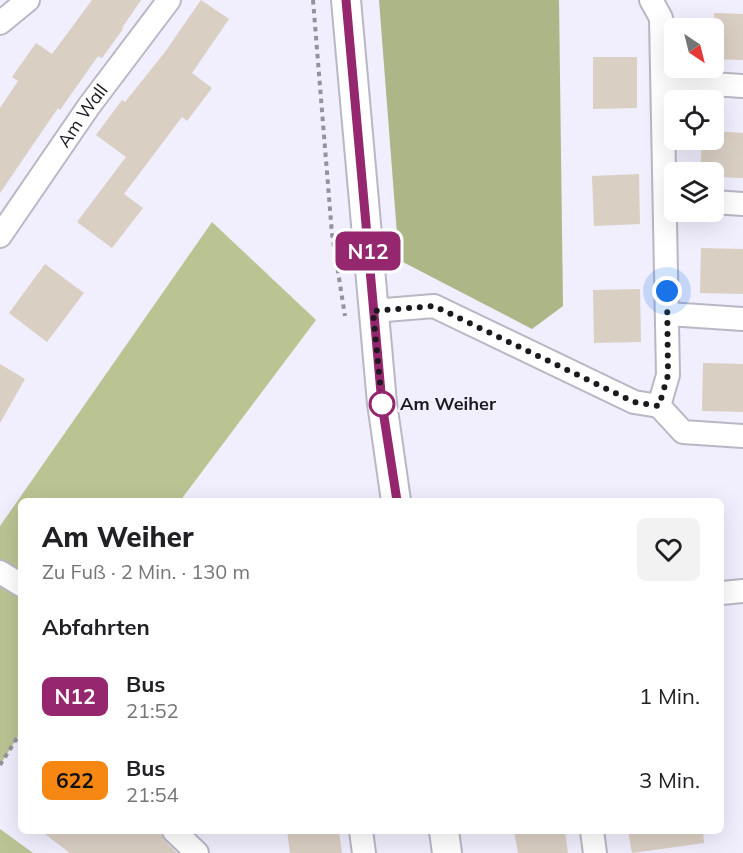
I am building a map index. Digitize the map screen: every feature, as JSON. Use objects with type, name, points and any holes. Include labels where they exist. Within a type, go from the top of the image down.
[{"type":"street","points":[[0,23],[28,0]]},
{"type":"street","name":"Am Wall","points":[[0,236],[89,106],[169,0]]},
{"type":"street","points":[[346,0],[382,404],[396,498]]},
{"type":"street","points":[[651,0],[661,18],[668,162]]},
{"type":"street","points":[[663,81],[743,86]]},
{"type":"street","points":[[724,203],[743,204]]},
{"type":"street","points":[[659,406],[668,375],[670,222]]},
{"type":"street","points":[[373,311],[434,306],[634,402],[659,406],[683,432],[743,436]]},
{"type":"street","points":[[668,314],[743,319]]},
{"type":"street","points":[[0,572],[18,583]]},
{"type":"street","points":[[724,592],[743,591]]},
{"type":"street","points":[[177,834],[197,853]]},
{"type":"street","points":[[361,834],[364,853]]},
{"type":"street","points":[[444,834],[447,853]]},
{"type":"street","points":[[592,834],[595,853]]},
{"type":"path","points":[[313,0],[332,234],[346,326]]},
{"type":"path","points":[[0,765],[18,737]]},
{"type":"green space","points":[[379,0],[559,0],[563,306],[532,329],[399,260]]},
{"type":"green space","points":[[212,222],[316,320],[182,498],[20,498]]},
{"type":"green space","points":[[18,500],[18,737],[0,765],[0,526]]},
{"type":"green space","points":[[0,829],[33,853],[0,853]]},
{"type":"building","points":[[92,0],[141,0],[102,58],[98,56],[60,110],[58,108],[0,193],[0,108],[18,81],[12,77],[36,43],[52,54]]},
{"type":"building","points":[[201,0],[229,19],[192,73],[212,88],[187,121],[182,117],[124,194],[143,208],[112,248],[77,222],[126,157],[96,135],[122,100],[125,102],[165,52]]},
{"type":"building","points":[[714,13],[743,14],[743,60],[724,59],[724,18],[714,18]]},
{"type":"building","points":[[593,57],[637,57],[637,108],[593,109]]},
{"type":"building","points":[[724,132],[743,133],[743,178],[724,177],[724,162],[701,162],[701,150],[724,150]]},
{"type":"building","points":[[639,174],[640,224],[594,226],[592,176]]},
{"type":"building","points":[[701,248],[743,249],[743,294],[700,293]]},
{"type":"building","points":[[45,264],[84,293],[47,342],[9,313]]},
{"type":"building","points":[[640,289],[641,342],[594,343],[593,290]]},
{"type":"building","points":[[703,363],[743,364],[743,412],[702,411]]},
{"type":"building","points":[[0,364],[25,379],[0,423]]},
{"type":"building","points":[[45,834],[161,834],[177,853],[70,853]]},
{"type":"building","points":[[287,834],[339,834],[342,853],[290,853]]},
{"type":"building","points":[[515,834],[565,834],[568,853],[518,853]]},
{"type":"building","points":[[629,834],[703,834],[704,843],[632,853]]},
{"type":"bus line","name":"N12","points":[[346,0],[382,404],[397,498]]},
{"type":"place","name":"Am Weiher","points":[[382,404]]},
{"type":"route","points":[[382,404],[373,311],[434,306],[634,402],[659,406],[668,375],[667,291]]}]
